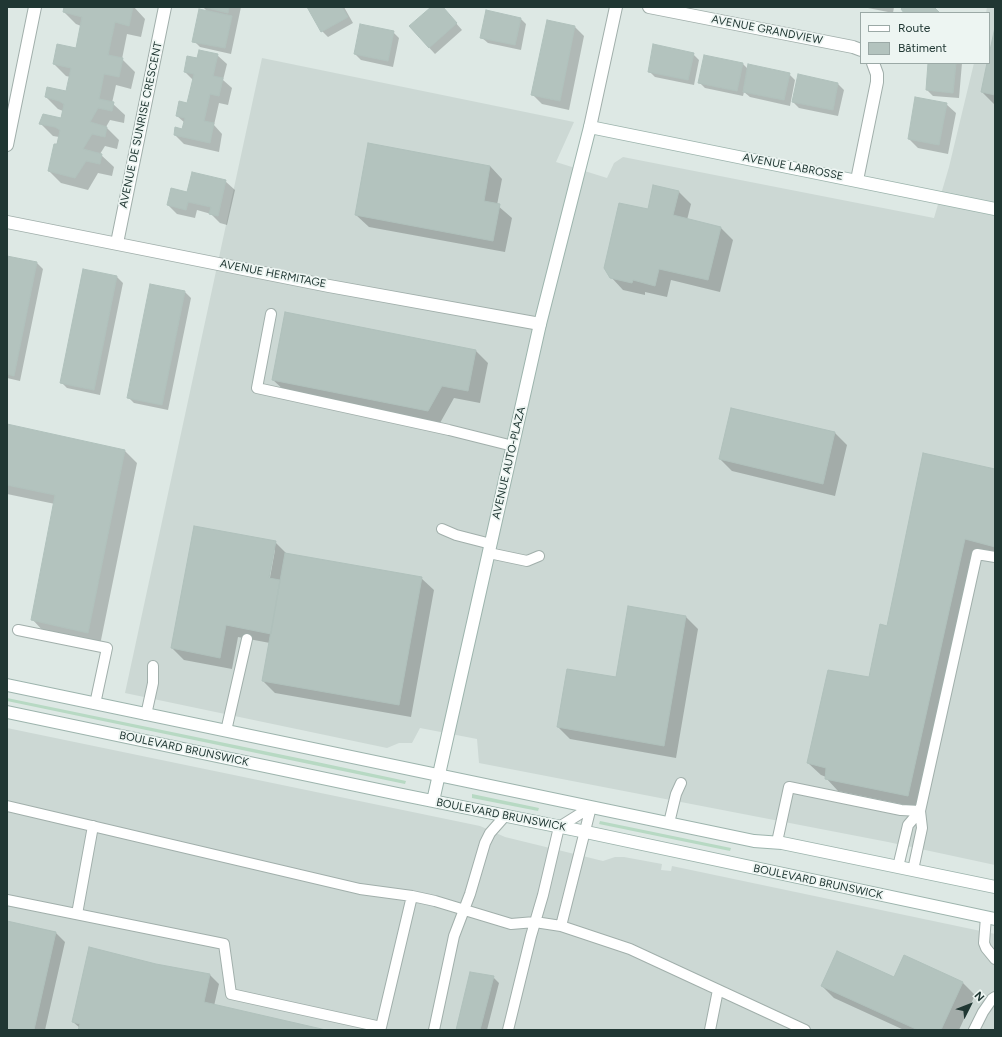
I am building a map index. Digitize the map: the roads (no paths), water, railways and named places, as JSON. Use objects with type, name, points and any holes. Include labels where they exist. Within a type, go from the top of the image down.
[{"type":"street","points":[[7,145],[35,7]]},
{"type":"street","name":"AVENUE DE SUNRISE CRESCENT","points":[[117,243],[166,7]]},
{"type":"street","points":[[590,127],[616,7]]},
{"type":"street","name":"AVENUE GRANDVIEW","points":[[649,7],[860,50]]},
{"type":"street","points":[[857,180],[877,82],[877,74],[873,64]]},
{"type":"street","name":"AVENUE LABROSSE","points":[[590,127],[995,209]]},
{"type":"street","name":"AVENUE AUTO-PLAZA","points":[[433,801],[540,324],[590,127]]},
{"type":"street","name":"AVENUE HERMITAGE","points":[[7,222],[329,286],[540,324]]},
{"type":"street","points":[[7,686],[754,841],[777,842],[995,887]]},
{"type":"street","name":"BOULEVARD BRUNSWICK","points":[[7,712],[991,918]]},
{"type":"lane","points":[[271,314],[257,388],[449,430],[513,446]]},
{"type":"lane","points":[[442,528],[490,549],[527,561],[539,556]]},
{"type":"lane","points":[[913,870],[922,828],[920,811],[977,554],[995,557]]},
{"type":"lane","points":[[18,630],[107,648],[95,704]]},
{"type":"lane","points":[[226,731],[247,639]]},
{"type":"lane","points":[[146,715],[153,683],[153,666]]},
{"type":"lane","points":[[669,823],[676,794],[681,783]]},
{"type":"lane","points":[[777,842],[789,787],[901,810],[920,811]]},
{"type":"lane","points":[[7,806],[360,889],[412,896],[435,901],[511,924],[535,922],[561,926],[630,949],[805,1030]]},
{"type":"lane","points":[[508,1030],[559,827],[591,807]]},
{"type":"lane","points":[[561,926],[586,832],[591,807]]},
{"type":"lane","points":[[898,867],[908,825],[920,811]]},
{"type":"lane","points":[[434,1030],[454,936],[464,910],[485,843],[490,833],[505,816]]},
{"type":"lane","points":[[77,914],[93,826]]},
{"type":"lane","points":[[7,900],[224,944],[231,994],[381,1027],[412,896]]},
{"type":"lane","points":[[991,918],[984,943],[995,959]]},
{"type":"lane","points":[[710,1030],[718,990]]},
{"type":"lane","points":[[974,1030],[988,1005],[995,997]]}]
